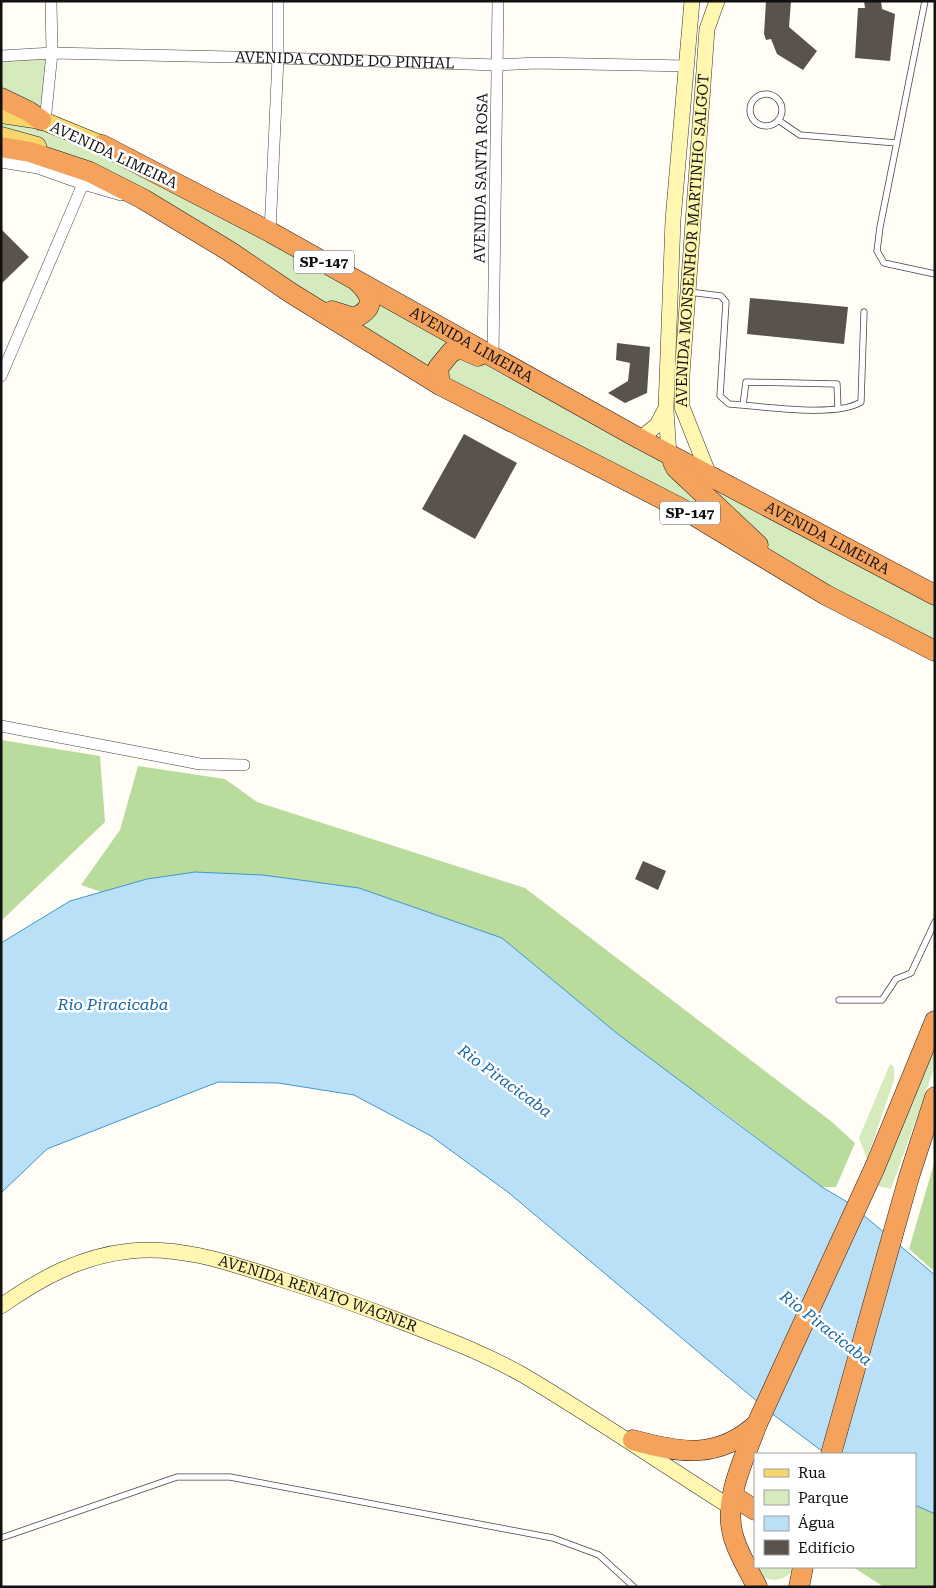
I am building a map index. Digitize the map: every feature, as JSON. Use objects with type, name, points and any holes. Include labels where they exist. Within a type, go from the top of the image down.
[{"type":"highway","points":[[1,98],[44,121]]},
{"type":"highway","name":"AVENIDA LIMEIRA","points":[[102,145],[270,232],[640,439],[935,595]]},
{"type":"highway","name":"AVENIDA LIMEIRA","points":[[1,147],[30,152],[86,178],[143,199],[229,251],[291,293],[440,385],[690,513],[788,573],[887,628],[935,651]]},
{"type":"highway","points":[[291,293],[342,316],[354,318],[362,314],[369,306],[370,299],[369,292],[357,281]]},
{"type":"highway","points":[[440,385],[440,365],[452,351],[462,349],[543,386]]},
{"type":"highway","points":[[669,454],[676,468],[788,573]]},
{"type":"highway","points":[[757,1587],[733,1536],[733,1502],[757,1424],[875,1167],[935,1021]]},
{"type":"highway","points":[[831,1453],[909,1177],[935,1097]]},
{"type":"highway","points":[[626,1438],[686,1452],[712,1450],[736,1441],[757,1424]]},
{"type":"highway","points":[[733,1502],[754,1510]]},
{"type":"highway","points":[[746,1563],[754,1546]]},
{"type":"main road","name":"AVENIDA MONSENHOR MARTINHO SALGOT","points":[[640,439],[657,425],[666,408],[674,220],[692,1]]},
{"type":"main road","name":"AVENIDA MONSENHOR MARTINHO SALGOT","points":[[709,476],[682,407],[682,375],[707,29],[717,1]]},
{"type":"main road","name":"AVENIDA LIMEIRA","points":[[1,114],[44,121],[102,145]]},
{"type":"main road","name":"AVENIDA LIMEIRA","points":[[1,136],[43,148],[86,178]]},
{"type":"main road","points":[[674,220],[694,222]]},
{"type":"main road","points":[[666,408],[669,454]]},
{"type":"main road","name":"AVENIDA RENATO WAGNER","points":[[1,1306],[35,1282],[66,1267],[99,1256],[130,1251],[165,1251],[208,1258],[324,1292],[461,1344],[522,1375],[733,1502]]},
{"type":"street","points":[[44,121],[52,53],[51,1]]},
{"type":"street","points":[[270,232],[278,58],[278,1]]},
{"type":"street","name":"AVENIDA SANTA ROSA","points":[[493,356],[498,1]]},
{"type":"street","name":"AVENIDA CONDE DO PINHAL","points":[[1,56],[52,53],[278,58],[498,66],[535,63],[688,66]]},
{"type":"street","points":[[1,162],[86,178],[1,376]]},
{"type":"street","points":[[1,726],[200,764],[244,765]]},
{"type":"lane","points":[[925,1],[880,227],[878,251],[884,263],[935,274]]},
{"type":"lane","points":[[763,94],[774,96],[778,99],[782,109],[778,120],[766,126],[756,123],[750,109],[754,99],[763,94]]},
{"type":"lane","points":[[778,120],[800,135],[897,143]]},
{"type":"lane","points":[[689,292],[721,296],[726,302],[720,396],[730,404],[809,410],[852,408],[861,402],[864,312]]},
{"type":"lane","points":[[743,405],[746,382],[837,384],[838,409]]},
{"type":"lane","points":[[839,1000],[882,1000],[896,979],[911,973],[935,922]]},
{"type":"lane","points":[[1,1538],[177,1476],[230,1477],[553,1538],[599,1555],[634,1587]]},
{"type":"green space","points":[[52,53],[42,111],[1,96],[1,56]]},
{"type":"green space","points":[[1,114],[41,120],[935,595],[935,651],[440,385],[229,251],[1,136]]},
{"type":"green space","points":[[1,740],[100,756],[105,822],[1,921]]},
{"type":"green space","points":[[138,766],[225,779],[257,802],[525,888],[832,1122],[855,1143],[836,1187],[822,1187],[706,1099],[81,885],[120,830]]},
{"type":"green space","points":[[935,1041],[935,1066],[891,1189],[878,1186]]},
{"type":"green space","points":[[890,1064],[894,1067],[894,1080],[867,1159],[859,1138]]},
{"type":"green space","points":[[935,1160],[935,1272],[909,1249]]},
{"type":"green space","points":[[916,1505],[935,1514],[935,1587],[884,1587],[855,1568],[916,1568]]},
{"type":"green space","points":[[755,1568],[794,1568],[788,1575],[774,1580],[767,1579]]},
{"type":"water","name":"Rio Piracicaba","points":[[195,872],[263,875],[359,888],[502,938],[619,1035],[822,1187],[849,1203],[935,1275],[935,1514],[916,1505],[916,1453],[825,1453],[771,1413],[509,1193],[431,1136],[354,1095],[278,1083],[218,1082],[47,1149],[1,1193],[1,943],[70,901],[147,879]]},
{"type":"building","points":[[766,1],[791,1],[789,27],[817,51],[803,70],[777,54],[771,39],[766,40],[764,34]]},
{"type":"building","points":[[864,1],[881,1],[882,9],[895,14],[890,61],[855,58],[858,8],[865,8]]},
{"type":"building","points":[[1,229],[29,257],[1,284]]},
{"type":"building","points":[[750,298],[848,307],[844,344],[747,334]]},
{"type":"building","points":[[617,343],[650,347],[647,393],[625,403],[608,393],[628,381],[630,363],[616,360]]},
{"type":"building","points":[[464,434],[517,463],[475,539],[422,509]]},
{"type":"building","points":[[643,861],[666,871],[658,890],[635,879]]}]
